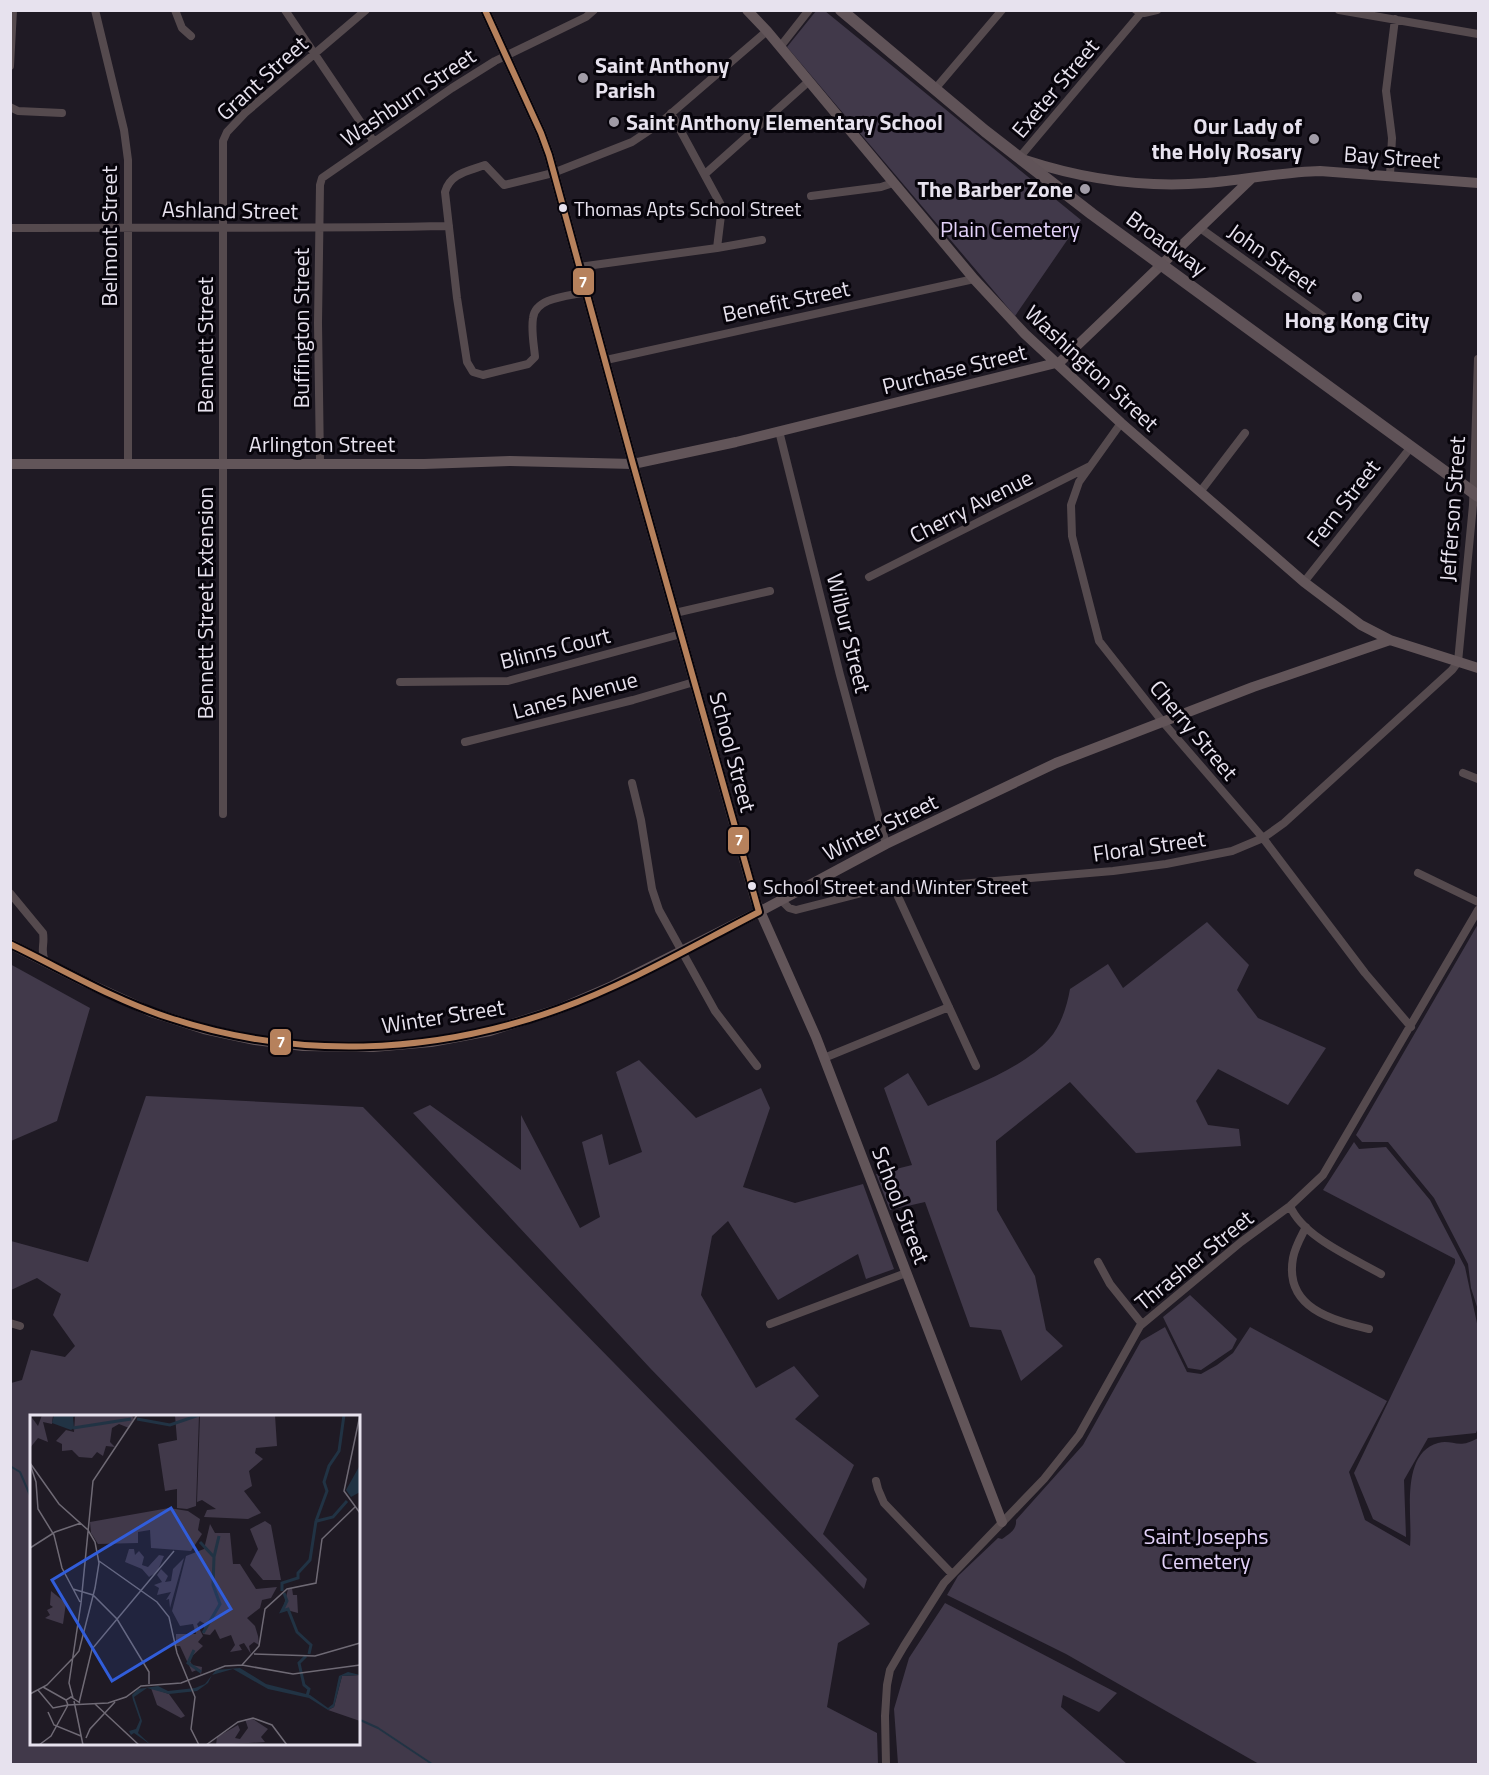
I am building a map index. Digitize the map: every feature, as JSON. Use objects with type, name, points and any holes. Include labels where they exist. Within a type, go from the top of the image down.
[{"type":"main road","name":"Broadway","points":[[841,10],[855,15],[934,89],[1019,158],[1161,266],[1476,494]]},
{"type":"street","points":[[10,66],[13,10]]},
{"type":"street","name":"Belmont Street","points":[[95,10],[128,160],[128,464]]},
{"type":"street","points":[[176,10],[182,28],[191,36]]},
{"type":"street","points":[[285,10],[374,142]]},
{"type":"street","name":"Grant Street","points":[[223,227],[222,148],[225,135],[245,113],[366,10]]},
{"type":"street","name":"School Street","points":[[485,10],[544,139],[759,912],[813,1029],[1002,1522]]},
{"type":"street","name":"Washburn Street","points":[[319,229],[322,178],[461,82],[506,55],[586,17],[594,10]]},
{"type":"street","name":"Washington Street","points":[[747,10],[974,279],[1018,327],[1121,423],[1304,582],[1361,625],[1390,640],[1479,668]]},
{"type":"street","points":[[780,47],[809,10]]},
{"type":"street","points":[[934,89],[1002,10]]},
{"type":"street","points":[[1139,12],[1157,10]]},
{"type":"street","points":[[1338,10],[1479,34]]},
{"type":"street","name":"Exeter Street","points":[[1019,158],[1139,12]]},
{"type":"street","points":[[1390,176],[1392,138],[1386,91],[1395,19]]},
{"type":"street","points":[[586,292],[547,301],[536,309],[533,317],[535,357],[533,361],[483,375],[473,372],[466,351],[449,226],[445,192],[448,182],[459,174],[485,165],[504,185],[554,173],[632,142],[653,129],[767,31]]},
{"type":"street","points":[[705,174],[808,82]]},
{"type":"street","points":[[10,107],[18,111],[62,112]]},
{"type":"street","points":[[671,113],[722,207],[717,248]]},
{"type":"street","name":"Bay Street","points":[[1019,158],[1070,174],[1139,182],[1195,184],[1313,171],[1479,183]]},
{"type":"street","name":"Purchase Street","points":[[633,464],[1064,360],[1251,178]]},
{"type":"street","points":[[811,196],[881,187],[893,183]]},
{"type":"street","name":"Ashland Street","points":[[10,228],[319,229],[449,226]]},
{"type":"street","name":"Bennett Street","points":[[223,227],[223,464]]},
{"type":"street","name":"John Street","points":[[1200,228],[1324,317]]},
{"type":"street","name":"Buffington Street","points":[[319,229],[320,463]]},
{"type":"street","points":[[579,267],[762,240]]},
{"type":"street","name":"Benefit Street","points":[[606,360],[974,279]]},
{"type":"street","name":"Jefferson Street","points":[[1458,662],[1476,494],[1479,359]]},
{"type":"street","name":"Cherry Street","points":[[1121,423],[1090,466],[1074,492],[1071,502],[1073,540],[1097,635],[1103,648],[1162,721],[1263,838],[1365,973],[1411,1027]]},
{"type":"street","name":"Wilbur Street","points":[[779,430],[840,675],[886,844]]},
{"type":"street","points":[[1200,492],[1245,433]]},
{"type":"street","name":"Fern Street","points":[[1304,582],[1411,447]]},
{"type":"street","name":"Arlington Street","points":[[10,464],[424,464],[510,461],[633,464]]},
{"type":"street","name":"Bennett Street Extension","points":[[223,464],[223,814]]},
{"type":"street","name":"Cherry Avenue","points":[[868,577],[1090,466]]},
{"type":"street","points":[[675,613],[770,591]]},
{"type":"street","name":"Blinns Court","points":[[400,682],[508,681],[681,634]]},
{"type":"street","name":"Winter Street","points":[[10,944],[137,1006],[181,1022],[255,1040],[355,1047],[402,1045],[468,1036],[504,1028],[581,1000],[643,972],[886,844],[1056,763],[1162,721],[1390,640]]},
{"type":"street","name":"Floral Street","points":[[780,899],[789,908],[796,910],[866,892],[1113,871],[1224,854],[1263,838],[1302,807],[1458,662]]},
{"type":"street","name":"Lanes Avenue","points":[[465,742],[633,700],[694,682]]},
{"type":"street","points":[[1463,772],[1479,779]]},
{"type":"street","points":[[632,783],[655,900],[715,1011],[757,1066]]},
{"type":"street","points":[[1418,873],[1479,902]]},
{"type":"street","points":[[895,890],[976,1066]]},
{"type":"street","points":[[10,893],[43,933],[41,954],[45,962]]},
{"type":"street","name":"Thrasher Street","points":[[886,1764],[885,1716],[887,1685],[891,1671],[904,1646],[952,1574],[1044,1479],[1079,1435],[1142,1324],[1241,1242],[1290,1206],[1318,1180],[1328,1167],[1479,909]]},
{"type":"street","points":[[824,1058],[949,1007]]},
{"type":"street","points":[[1290,1206],[1296,1219],[1306,1227],[1340,1251],[1381,1274]]},
{"type":"street","points":[[1306,1227],[1295,1252],[1292,1267],[1294,1284],[1301,1298],[1312,1309],[1326,1316],[1369,1329]]},
{"type":"street","points":[[1098,1262],[1110,1284],[1142,1324]]},
{"type":"street","points":[[770,1324],[906,1273]]},
{"type":"street","points":[[10,1323],[20,1326]]},
{"type":"street","points":[[876,1481],[884,1503],[952,1574]]},
{"type":"green space","name":"Plain Cemetery","points":[[816,11],[825,11],[1081,220],[1015,316],[787,47]]},
{"type":"green space","points":[[1207,922],[1249,965],[1237,990],[1258,1018],[1326,1048],[1288,1105],[1218,1069],[1196,1101],[1208,1125],[1239,1129],[1241,1146],[1136,1153],[1070,1082],[996,1141],[997,1210],[1035,1276],[1046,1330],[1063,1346],[1021,1381],[1001,1330],[970,1327],[925,1202],[890,1210],[876,1174],[912,1165],[884,1088],[908,1073],[928,1106],[1009,1069],[1038,1050],[1049,1039],[1063,1015],[1070,989],[1108,964],[1123,988]]},
{"type":"green space","points":[[1478,924],[1478,1310],[1471,1288],[1468,1264],[1434,1198],[1388,1142],[1362,1142],[1356,1135]]},
{"type":"green space","points":[[10,964],[90,1008],[57,1121],[11,1141]]},
{"type":"green space","points":[[639,1060],[696,1118],[761,1088],[770,1108],[743,1187],[795,1203],[863,1184],[894,1269],[866,1279],[858,1254],[778,1300],[728,1221],[712,1236],[701,1295],[756,1388],[794,1366],[819,1396],[795,1419],[854,1465],[823,1534],[867,1579],[864,1589],[650,1368],[413,1113],[430,1105],[521,1170],[521,1115],[580,1228],[600,1217],[582,1142],[602,1134],[609,1165],[642,1152],[616,1072]]},
{"type":"green space","points":[[146,1096],[363,1107],[870,1624],[838,1643],[827,1707],[877,1733],[878,1764],[11,1764],[11,1383],[22,1380],[31,1350],[65,1357],[75,1346],[53,1315],[61,1294],[37,1278],[11,1290],[11,1241],[88,1262]]},
{"type":"green space","points":[[1354,1142],[1359,1149],[1386,1147],[1430,1200],[1465,1267],[1478,1328],[1478,1427],[1476,1433],[1428,1438],[1404,1480],[1406,1537],[1373,1519],[1354,1473],[1455,1259],[1323,1190]]},
{"type":"green space","points":[[1190,1295],[1237,1339],[1232,1349],[1201,1370],[1188,1368],[1163,1317]]},
{"type":"green space","name":"Saint Josephs Cemetery","points":[[1165,1327],[1187,1372],[1201,1374],[1217,1365],[1233,1353],[1250,1327],[1387,1401],[1349,1472],[1365,1520],[1410,1546],[1410,1488],[1418,1460],[1426,1449],[1438,1443],[1461,1444],[1478,1438],[1478,1764],[1259,1764],[1066,1654],[947,1595],[958,1576],[998,1538],[1002,1539],[1012,1531],[1016,1520],[1083,1445],[1141,1341]]},
{"type":"green space","points":[[945,1603],[1117,1693],[1099,1712],[1063,1695],[1061,1707],[1127,1764],[898,1764],[894,1709],[909,1658]]},
{"type":"waterway","points":[[10,1466],[20,1472],[30,1495]]},
{"type":"waterway","points":[[360,1720],[378,1728],[432,1764]]},
{"type":"transit line","name":"7","points":[[10,944],[107,993],[147,1010],[215,1031],[264,1040],[314,1045],[363,1046],[413,1043],[462,1036],[559,1009],[635,976],[759,912],[549,155],[485,10]]},
{"type":"place","name":"Saint Anthony Parish","points":[[583,78]]},
{"type":"place","name":"Saint Anthony Elementary School","points":[[614,122]]},
{"type":"place","name":"Our Lady of the Holy Rosary","points":[[1314,139]]},
{"type":"place","name":"The Barber Zone","points":[[1085,189]]},
{"type":"place","name":"Thomas Apts School Street","points":[[563,208]]},
{"type":"place","name":"Hong Kong City","points":[[1357,297]]},
{"type":"place","name":"School Street and Winter Street","points":[[752,886]]}]
